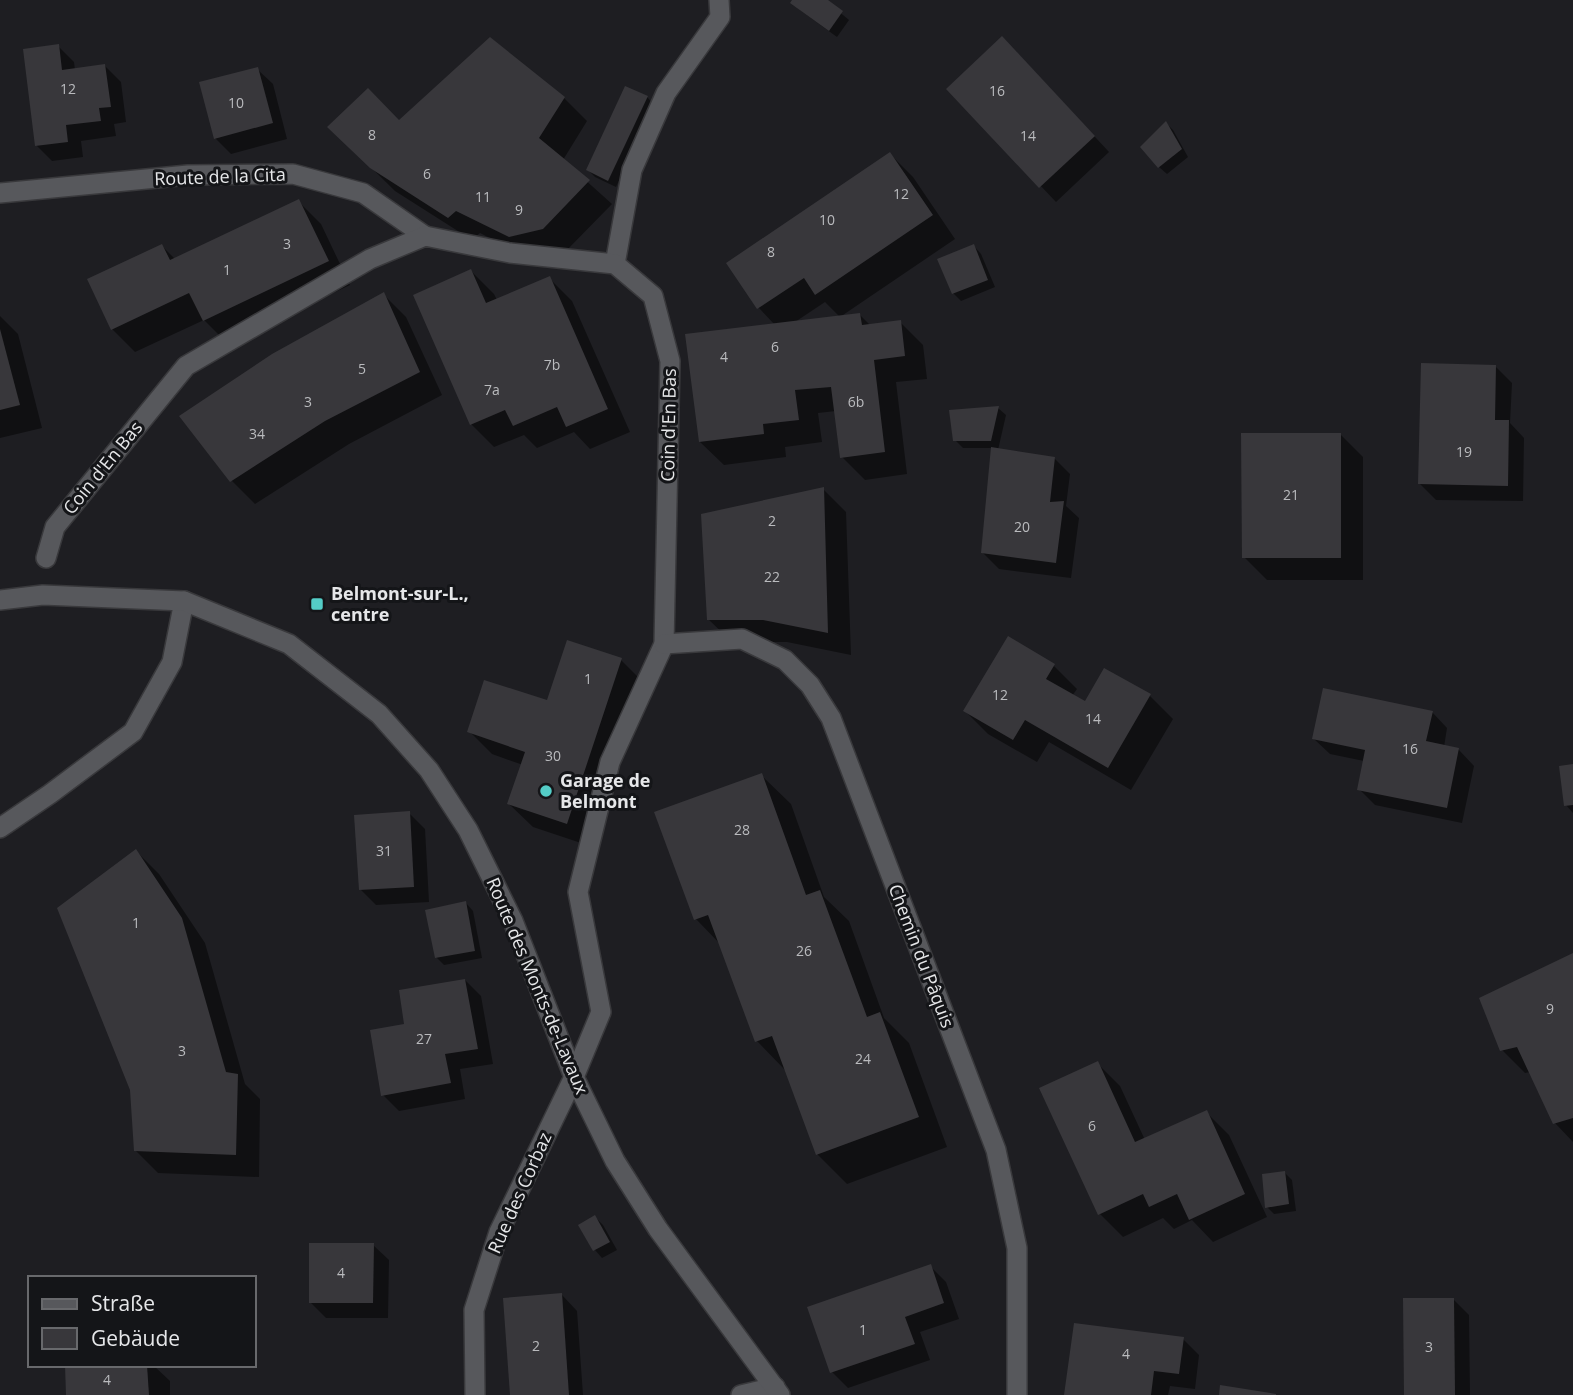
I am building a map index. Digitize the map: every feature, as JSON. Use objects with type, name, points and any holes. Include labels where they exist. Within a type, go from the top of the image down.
[{"type":"street","points":[[425,236],[510,253],[615,264],[632,170],[666,93],[720,17],[719,0]]},
{"type":"street","name":"Route de la Cita","points":[[0,193],[188,175],[293,174],[363,193],[425,236]]},
{"type":"street","name":"Coin d'En Bas","points":[[46,558],[55,527],[186,366],[370,259],[425,236]]},
{"type":"street","name":"Coin d'En Bas","points":[[574,1077],[601,1012],[578,892],[610,762],[664,644],[670,361],[653,296],[615,264]]},
{"type":"street","name":"Route des Monts-de-Lavaux","points":[[0,600],[43,595],[184,601],[289,644],[379,714],[429,770],[468,830],[513,921],[574,1077],[615,1161],[658,1229],[778,1391]]},
{"type":"street","points":[[0,828],[133,732],[172,662],[184,601]]},
{"type":"street","name":"Chemin du Pâquis","points":[[664,644],[742,639],[785,660],[810,684],[831,718],[996,1150],[1017,1248],[1017,1395]]},
{"type":"street","name":"Rue des Corbaz","points":[[475,1395],[474,1310],[499,1232],[574,1077]]},
{"type":"street","points":[[741,1395],[778,1391]]},
{"type":"building","points":[[792,0],[828,0],[843,11],[829,31],[790,3]]},
{"type":"building","points":[[1002,36],[1095,136],[1039,188],[946,89]]},
{"type":"building","points":[[490,37],[565,97],[539,138],[590,180],[543,229],[509,237],[456,211],[448,218],[370,168],[327,127],[368,88],[399,120]]},
{"type":"building","points":[[59,44],[62,70],[105,64],[111,107],[99,108],[101,121],[66,125],[68,142],[35,146],[23,49]]},
{"type":"building","points":[[258,67],[273,123],[214,139],[199,82]]},
{"type":"building","points":[[625,86],[648,96],[608,181],[586,170]]},
{"type":"building","points":[[1166,121],[1182,149],[1158,168],[1140,147]]},
{"type":"building","points":[[890,152],[933,215],[815,295],[804,278],[757,309],[726,263]]},
{"type":"building","points":[[299,199],[329,261],[203,321],[189,293],[111,330],[87,279],[162,244],[170,260]]},
{"type":"building","points":[[974,244],[988,280],[952,294],[937,259]]},
{"type":"building","points":[[471,269],[486,303],[550,276],[608,409],[566,427],[557,407],[513,426],[505,410],[470,425],[413,295]]},
{"type":"building","points":[[384,292],[420,372],[325,421],[230,482],[179,416],[272,354]]},
{"type":"building","points":[[860,313],[862,325],[901,320],[905,356],[874,360],[885,452],[840,458],[831,387],[795,390],[799,420],[763,424],[764,434],[699,442],[685,334]]},
{"type":"building","points":[[0,329],[20,405],[0,410]]},
{"type":"building","points":[[1421,363],[1496,365],[1495,420],[1509,420],[1508,486],[1418,484]]},
{"type":"building","points":[[999,406],[991,441],[953,441],[949,410]]},
{"type":"building","points":[[1241,433],[1341,433],[1341,558],[1242,558]]},
{"type":"building","points":[[991,447],[1055,457],[1050,502],[1064,501],[1056,563],[981,553]]},
{"type":"building","points":[[824,487],[828,633],[763,620],[707,620],[701,514]]},
{"type":"building","points":[[1008,636],[1055,664],[1046,679],[1085,701],[1104,668],[1151,694],[1108,768],[1025,720],[1013,740],[963,711]]},
{"type":"building","points":[[567,640],[622,658],[567,824],[507,804],[525,752],[467,732],[484,680],[547,700]]},
{"type":"building","points":[[1323,688],[1433,711],[1426,741],[1459,748],[1447,808],[1357,790],[1365,750],[1312,739]]},
{"type":"building","points":[[1573,764],[1573,805],[1564,806],[1559,766]]},
{"type":"building","points":[[762,773],[806,895],[820,890],[867,1017],[880,1012],[919,1117],[816,1155],[772,1036],[755,1042],[708,915],[694,920],[654,812]]},
{"type":"building","points":[[410,811],[414,887],[359,890],[354,815]]},
{"type":"building","points":[[136,849],[182,918],[226,1072],[238,1074],[236,1155],[134,1151],[130,1090],[57,908]]},
{"type":"building","points":[[466,901],[475,951],[435,958],[425,910]]},
{"type":"building","points":[[1573,953],[1573,1118],[1553,1124],[1517,1047],[1500,1051],[1479,998]]},
{"type":"building","points":[[465,979],[478,1049],[445,1054],[451,1083],[381,1096],[370,1030],[404,1024],[399,990]]},
{"type":"building","points":[[1098,1061],[1135,1142],[1207,1110],[1245,1194],[1189,1220],[1177,1194],[1149,1207],[1143,1194],[1098,1215],[1039,1088]]},
{"type":"building","points":[[1285,1171],[1289,1204],[1265,1208],[1262,1174]]},
{"type":"building","points":[[595,1215],[610,1242],[593,1251],[578,1225]]},
{"type":"building","points":[[309,1243],[374,1243],[373,1303],[309,1303]]},
{"type":"building","points":[[931,1264],[944,1303],[905,1317],[915,1344],[830,1373],[807,1307]]},
{"type":"building","points":[[562,1293],[569,1395],[510,1395],[503,1298]]},
{"type":"building","points":[[1403,1298],[1454,1298],[1455,1395],[1404,1395]]},
{"type":"building","points":[[1074,1323],[1184,1337],[1179,1374],[1154,1371],[1151,1395],[1064,1395]]},
{"type":"building","points":[[65,1367],[147,1367],[149,1395],[66,1395]]},
{"type":"building","points":[[1220,1385],[1276,1394],[1276,1395],[1219,1395]]},
{"type":"place","name":"Belmont-sur-L., centre","points":[[317,604]]},
{"type":"place","name":"Garage de Belmont","points":[[546,791]]}]
